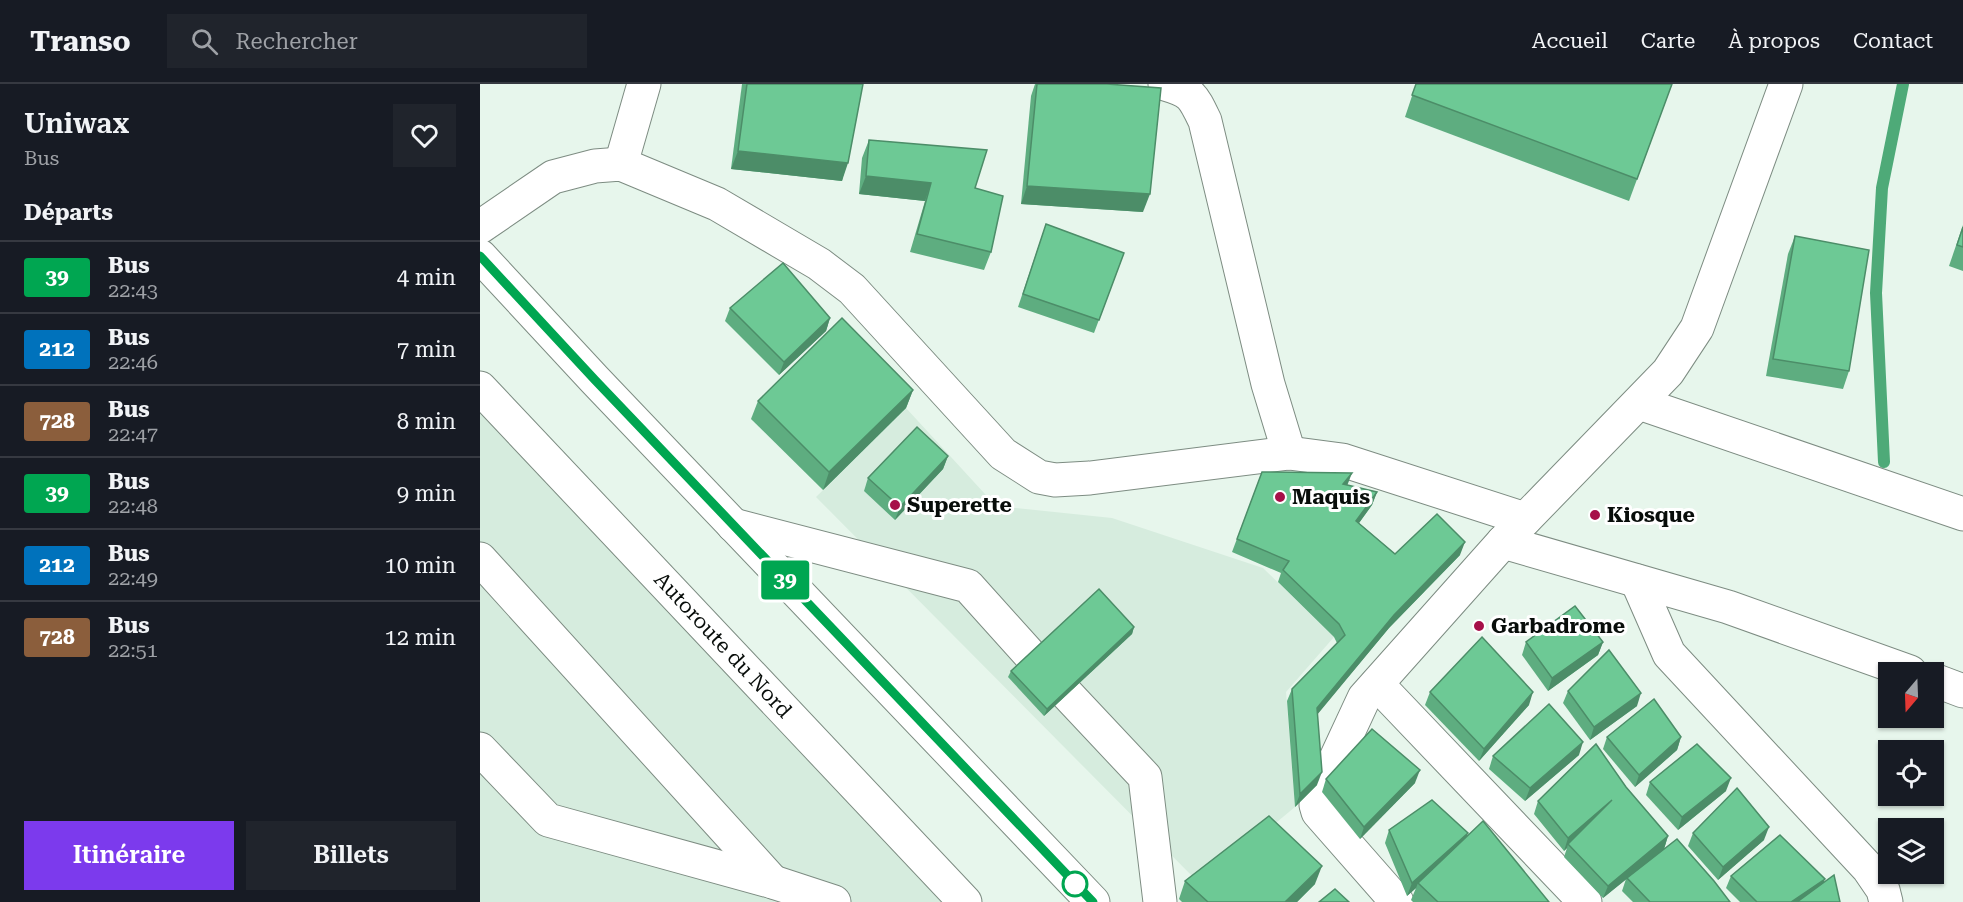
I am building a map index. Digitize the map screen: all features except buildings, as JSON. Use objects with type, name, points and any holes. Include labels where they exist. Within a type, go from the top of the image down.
[{"type":"main road","points":[[621,164],[644,84]]},
{"type":"main road","points":[[1165,84],[1193,96],[1205,121],[1268,384],[1289,453]]},
{"type":"main road","points":[[1397,902],[1318,812],[1316,805],[1364,698],[1514,531],[1668,372],[1697,328],[1786,84]]},
{"type":"main road","points":[[480,227],[553,177],[595,166],[621,164],[717,204],[819,264],[852,290],[1003,454],[1039,477],[1055,480],[1090,478],[1289,453],[1342,460],[1637,581],[1728,607],[1882,662]]},
{"type":"main road","points":[[480,256],[1093,902]]},
{"type":"main road","name":"Autoroute du Nord","points":[[480,388],[965,902]]},
{"type":"main road","points":[[1640,403],[1963,514]]},
{"type":"main road","points":[[733,525],[968,586],[1031,656]]},
{"type":"main road","points":[[480,560],[773,882]]},
{"type":"main road","points":[[1637,581],[1669,654],[1868,868],[1883,890],[1886,902]]},
{"type":"main road","points":[[1377,684],[1585,902]]},
{"type":"main road","points":[[1944,684],[1963,691]]},
{"type":"main road","points":[[1067,694],[1145,777],[1160,902]]},
{"type":"main road","points":[[480,750],[548,820],[773,882],[834,902]]},
{"type":"shaded area","points":[[480,388],[965,902],[480,902]]},
{"type":"shaded area","points":[[906,408],[996,506],[1112,518],[1263,568],[1334,637],[1286,692],[1295,807],[1201,885],[816,497]]},
{"type":"waterway","points":[[1884,462],[1876,293],[1882,188],[1903,84]]},
{"type":"bus line","name":"39","points":[[480,256],[595,380],[1093,902]]},
{"type":"place","name":"Maquis","points":[[1280,497]]},
{"type":"place","name":"Superette","points":[[895,505]]},
{"type":"place","name":"Kiosque","points":[[1595,515]]},
{"type":"place","name":"Garbadrome","points":[[1479,626]]}]
